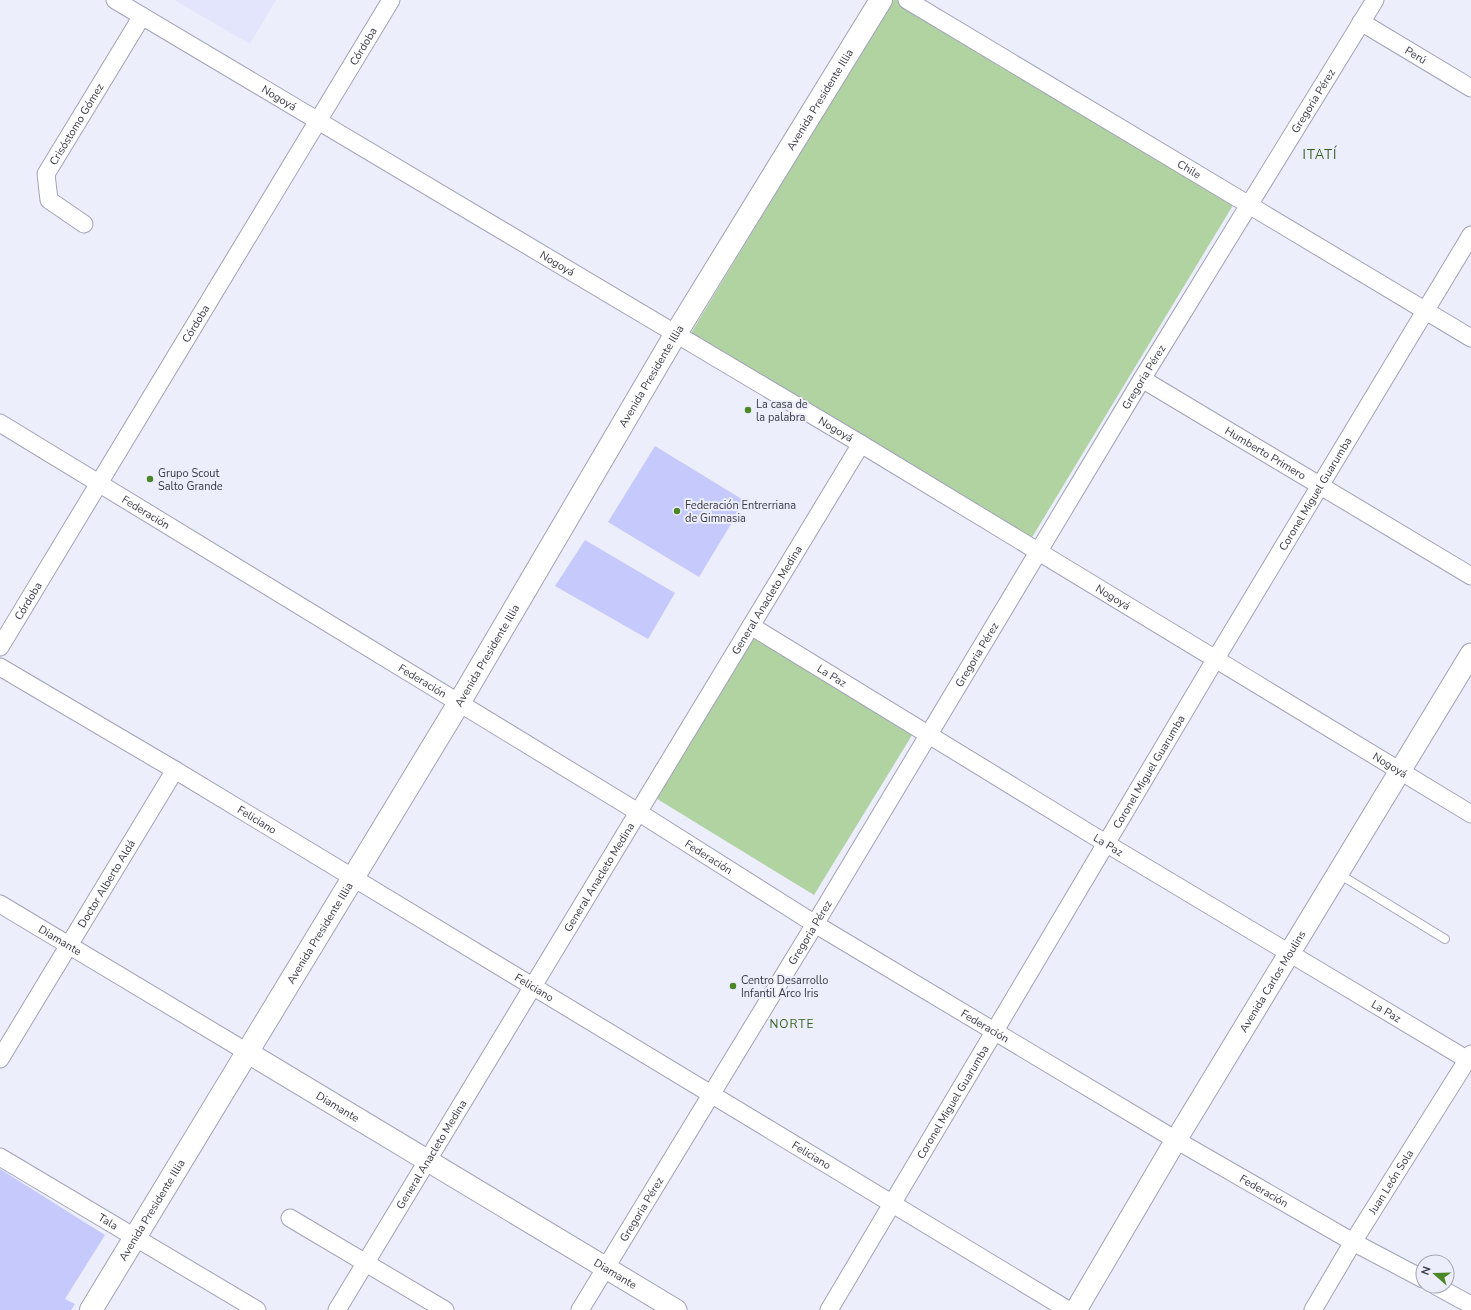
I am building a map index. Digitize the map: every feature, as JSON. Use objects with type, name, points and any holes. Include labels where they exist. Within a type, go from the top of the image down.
[{"type":"main road","name":"Avenida Presidente Illia","points":[[91,1310],[460,703],[675,335],[881,0]]},
{"type":"street","name":"Nogoyá","points":[[115,0],[675,335],[861,444],[1471,814]]},
{"type":"street","name":"Córdoba","points":[[0,647],[391,0]]},
{"type":"street","name":"Chile","points":[[907,0],[1248,206],[1471,338]]},
{"type":"street","name":"Gregoria Pérez","points":[[580,1310],[1039,553],[1142,379],[1375,0]]},
{"type":"street","name":"Crisóstomo Gómez","points":[[84,224],[49,200],[46,174],[142,16]]},
{"type":"street","name":"Perú","points":[[1361,22],[1471,88]]},
{"type":"street","name":"Coronel Miguel Guarumba","points":[[829,1310],[1215,660],[1471,235]]},
{"type":"street","name":"Humberto Primero","points":[[1142,379],[1471,576]]},
{"type":"street","name":"Federación","points":[[0,423],[638,812],[815,924],[1176,1140],[1353,1242],[1415,1275]]},
{"type":"street","name":"General Anacleto Medina","points":[[337,1310],[534,987],[861,444]]},
{"type":"street","name":"La Paz","points":[[751,626],[1107,844],[1469,1057]]},
{"type":"street","name":"Avenida Carlos Moulins","points":[[1076,1310],[1176,1140],[1471,654]]},
{"type":"street","name":"Feliciano","points":[[0,667],[175,770],[710,1095],[1068,1310]]},
{"type":"street","name":"Doctor Alberto Aldá","points":[[0,1059],[175,770]]},
{"type":"street","name":"Diamante","points":[[0,904],[676,1310]]},
{"type":"street","name":"Juan León Sola","points":[[1313,1310],[1353,1242],[1469,1057]]},
{"type":"street","name":"Tala","points":[[0,1157],[257,1310]]},
{"type":"street","points":[[290,1218],[444,1310]]},
{"type":"street","points":[[1451,1294],[1471,1305]]},
{"type":"lane","points":[[1338,874],[1445,939]]},
{"type":"shaded area","points":[[174,0],[276,0],[250,44]]},
{"type":"green space","points":[[893,0],[913,0],[1238,197],[1031,539],[691,333]]},
{"type":"green space","points":[[754,633],[914,732],[814,895],[654,797]]},
{"type":"building","name":"Federación Entrerriana de Gimnasia","points":[[655,446],[745,501],[699,577],[608,522]]},
{"type":"building","points":[[585,540],[675,593],[648,639],[555,586]]},
{"type":"building","points":[[0,1169],[105,1235],[65,1299],[75,1304],[71,1310],[0,1310]]},
{"type":"place","name":"La casa de la palabra","points":[[748,410]]},
{"type":"place","name":"Grupo Scout Salto Grande","points":[[150,479]]},
{"type":"place","name":"Federación Entrerriana de Gimnasia","points":[[677,511]]},
{"type":"place","name":"Centro Desarrollo Infantil Arco Iris","points":[[733,986]]},
{"type":"district","name":"ITATÍ","points":[[1320,155]]},
{"type":"district","name":"NORTE","points":[[792,1024]]}]
